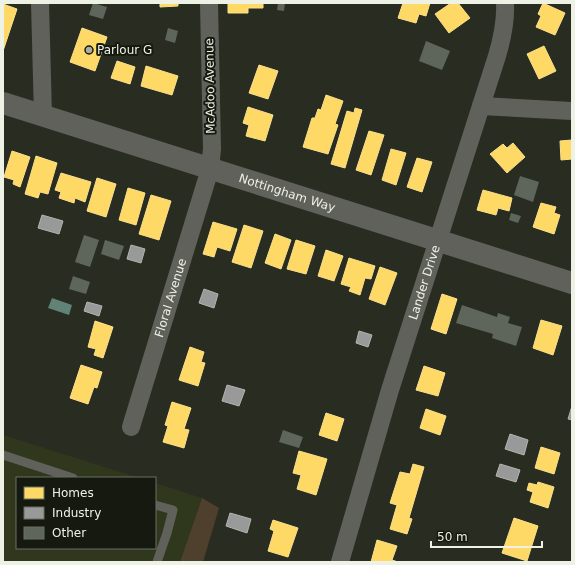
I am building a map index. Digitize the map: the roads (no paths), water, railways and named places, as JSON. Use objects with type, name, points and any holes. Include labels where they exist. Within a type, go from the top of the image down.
[{"type":"street","points":[[40,3],[43,116]]},
{"type":"street","name":"McAdoo Avenue","points":[[208,3],[212,149],[210,169]]},
{"type":"street","name":"Lander Drive","points":[[340,562],[390,390],[503,34],[506,10],[505,3]]},
{"type":"street","name":"Nottingham Way","points":[[3,103],[572,284]]},
{"type":"street","points":[[481,106],[572,111]]},
{"type":"street","name":"Floral Avenue","points":[[131,427],[210,169]]},
{"type":"lane","points":[[3,455],[70,477]]},
{"type":"lane","points":[[156,505],[173,510],[157,562]]},
{"type":"water","points":[[52,298],[72,305],[69,315],[48,308]]},
{"type":"place","name":"Parlour G","points":[[89,50]]}]
